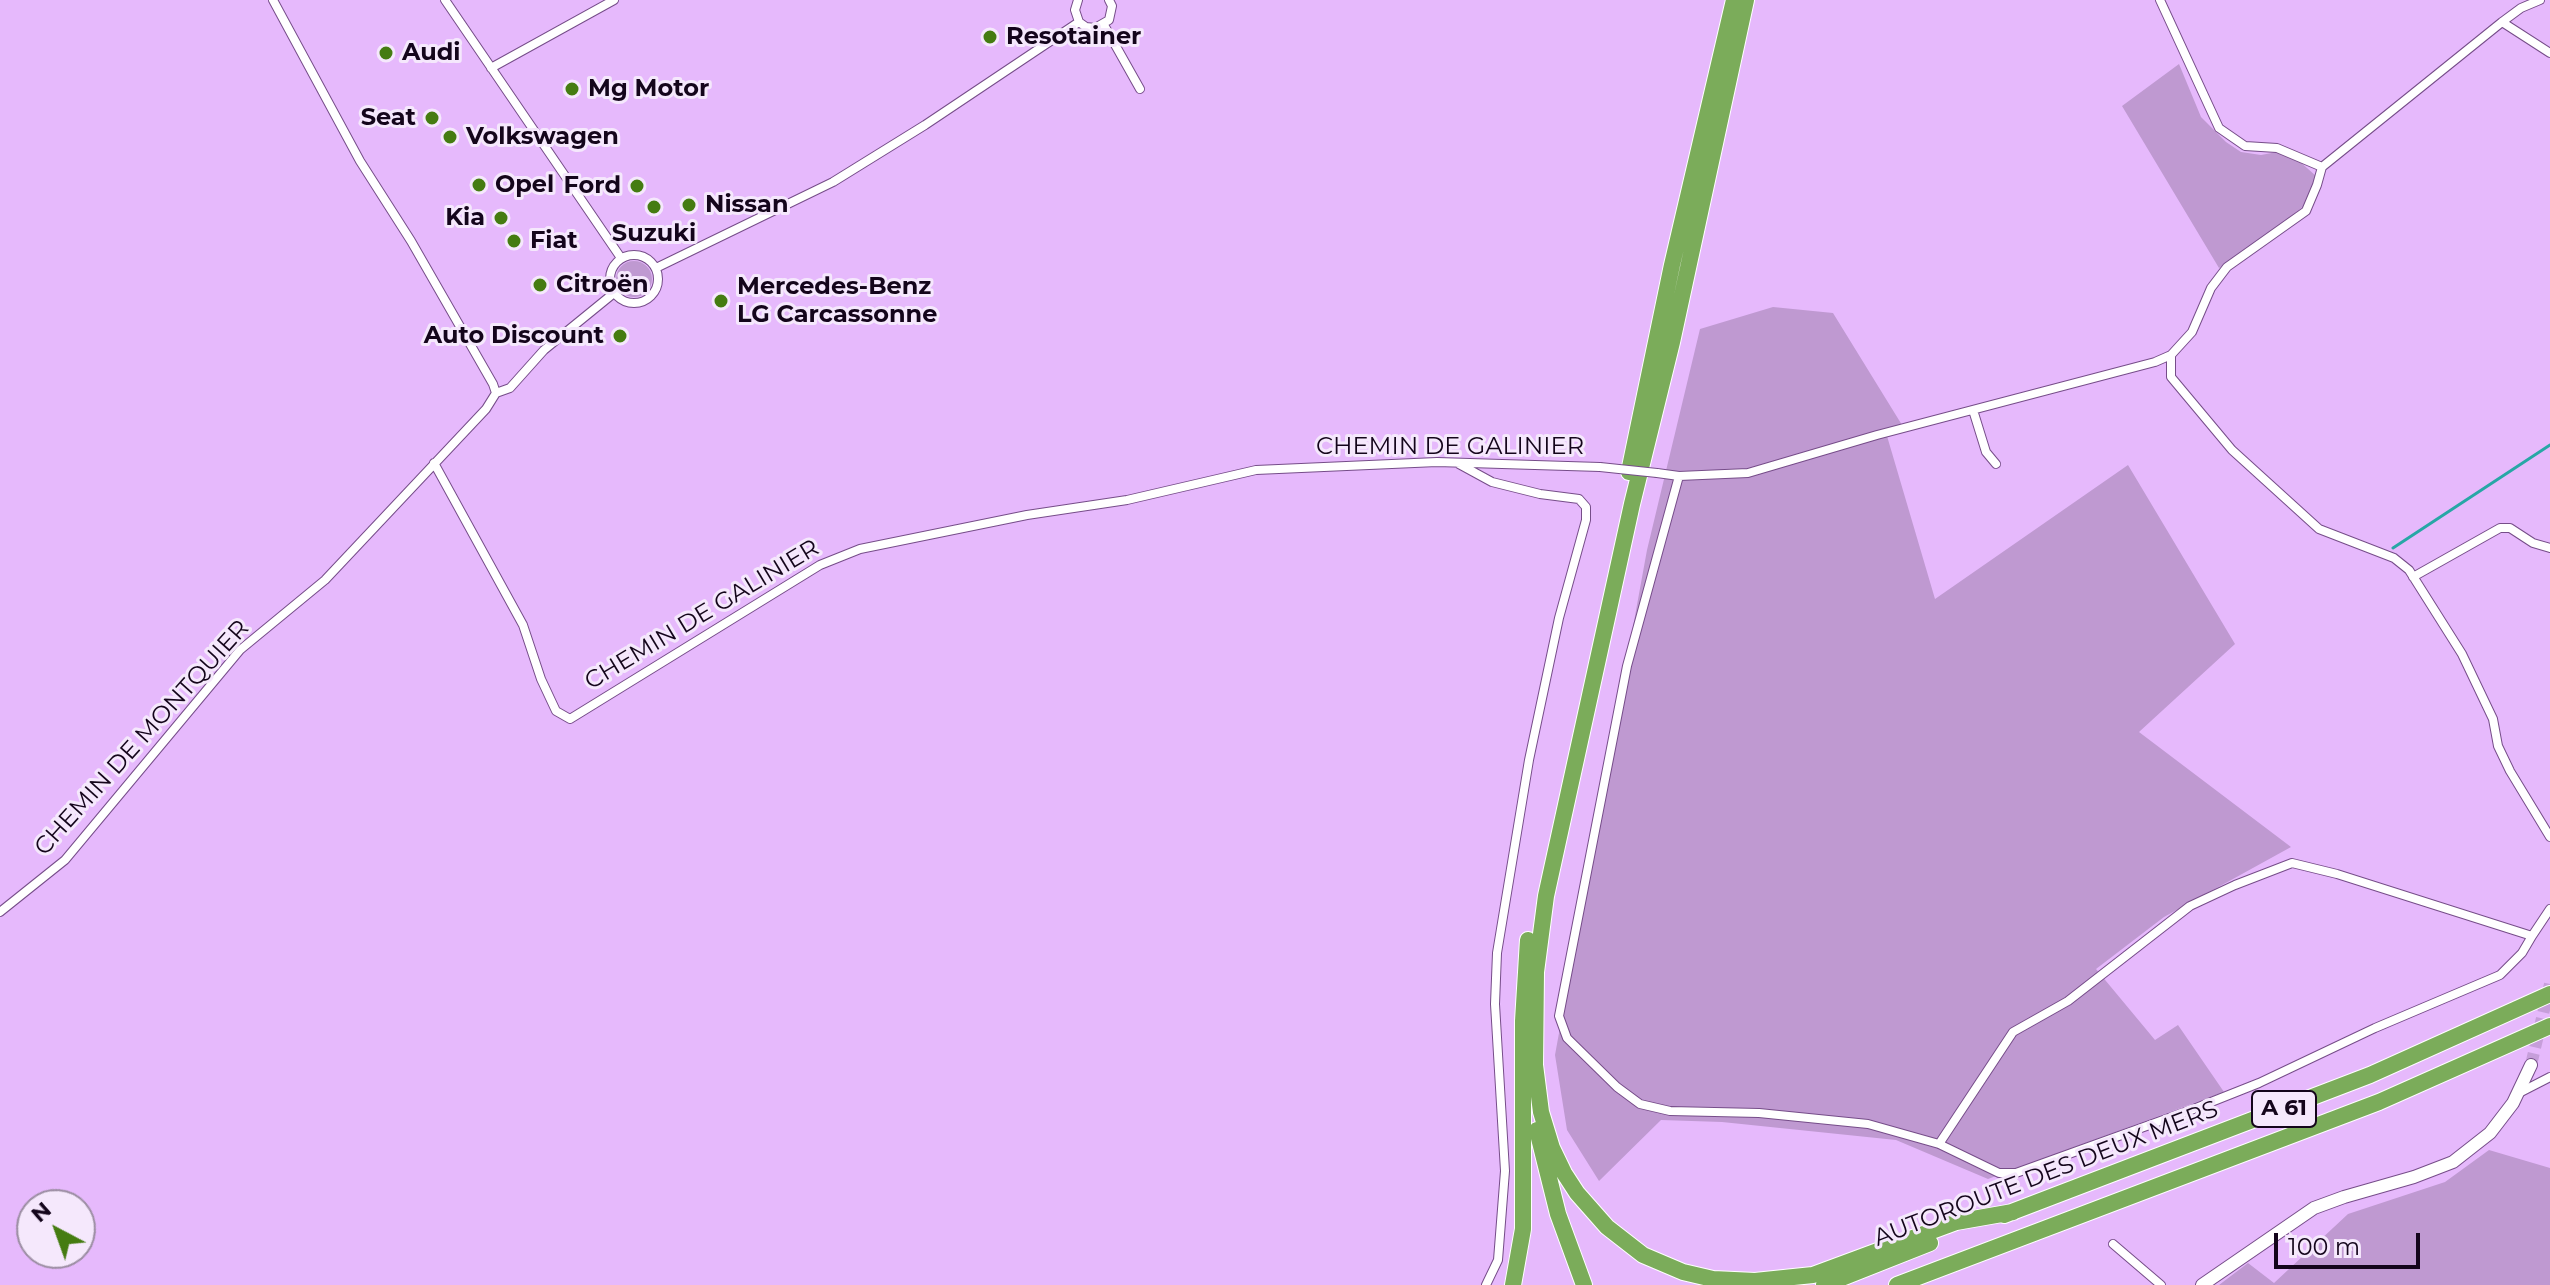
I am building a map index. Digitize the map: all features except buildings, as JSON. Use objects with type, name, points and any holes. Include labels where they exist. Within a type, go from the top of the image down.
[{"type":"highway","points":[[1513,1285],[1523,1229],[1525,964],[1535,894],[1672,265],[1734,0]]},
{"type":"highway","points":[[1584,1285],[1546,1173],[1532,1103],[1536,972],[1546,896],[1746,0]]},
{"type":"highway","name":"AUTOROUTE DES DEUX MERS","points":[[1824,1285],[2370,1075],[2550,994]]},
{"type":"highway","name":"AUTOROUTE DES DEUX MERS","points":[[1897,1285],[2379,1102],[2550,1026]]},
{"type":"highway","points":[[1535,1065],[1545,1126],[1564,1173],[1577,1193],[1621,1240],[1643,1255],[1683,1272],[1740,1281],[1813,1275],[1956,1222],[2013,1212]]},
{"type":"highway","points":[[1525,1081],[1532,1135],[1549,1215],[1573,1285]]},
{"type":"main road","points":[[2202,1285],[2314,1208],[2453,1162],[2490,1133],[2519,1093],[2531,1065]]},
{"type":"street","points":[[273,0],[360,161],[411,241],[496,393]]},
{"type":"street","points":[[445,0],[621,258]]},
{"type":"street","points":[[491,68],[614,0]]},
{"type":"street","points":[[1078,0],[1075,10],[1079,22],[1095,28],[1104,25],[1112,14],[1109,0]]},
{"type":"street","points":[[2160,0],[2219,128],[2245,146],[2277,148],[2322,167]]},
{"type":"street","points":[[2540,0],[2521,8],[2502,22],[2322,167],[2306,211],[2227,267],[2211,288],[2192,332],[2171,355],[2171,377],[2232,450],[2319,529],[2404,564],[2462,654],[2493,719],[2498,746],[2510,771],[2550,837]]},
{"type":"street","points":[[656,268],[833,182],[1079,22]]},
{"type":"street","points":[[2502,22],[2550,53]]},
{"type":"street","points":[[1104,25],[1140,89]]},
{"type":"street","points":[[637,254],[651,261],[656,268],[657,286],[646,300],[629,303],[614,293],[609,278],[611,270],[621,258],[637,254]]},
{"type":"street","name":"CHEMIN DE MONTQUIER","points":[[0,912],[65,860],[240,650],[325,580],[486,409],[496,393],[510,388],[544,350],[614,293]]},
{"type":"street","name":"CHEMIN DE GALINIER","points":[[434,463],[523,625],[541,679],[556,711],[570,719],[820,565],[860,549],[1027,515],[1127,500],[1256,470],[1455,462],[1600,467],[1679,476],[1748,473],[2155,362],[2171,355]]},
{"type":"street","points":[[1973,410],[1986,452],[1996,464]]},
{"type":"street","points":[[1455,462],[1492,482],[1540,494],[1579,499],[1586,507],[1586,520],[1559,618],[1529,760],[1497,953],[1495,1004],[1505,1171],[1498,1260],[1486,1285]]},
{"type":"street","points":[[1679,476],[1627,666],[1559,1016],[1567,1038],[1617,1087],[1640,1104],[1670,1111],[1759,1113],[1868,1124],[1939,1144],[1999,1173],[2016,1173],[2259,1083],[2375,1028],[2500,975],[2522,953],[2550,909]]},
{"type":"street","points":[[2413,577],[2500,528],[2510,528],[2533,543],[2550,548]]},
{"type":"street","points":[[1939,1144],[2013,1032],[2068,1001],[2190,906],[2292,863],[2337,874],[2532,936]]},
{"type":"street","points":[[2519,1093],[2550,1077]]},
{"type":"street","points":[[2113,1244],[2161,1285]]},
{"type":"shaded area","points":[[2179,64],[2201,117],[2226,142],[2241,152],[2261,155],[2277,152],[2298,160],[2316,176],[2305,205],[2219,268],[2122,106]]},
{"type":"shaded area","points":[[634,261],[646,267],[652,279],[646,291],[634,297],[622,291],[616,279],[622,267]]},
{"type":"shaded area","points":[[1773,307],[1833,313],[1902,425],[1887,436],[1935,599],[2128,465],[2235,644],[2139,732],[2291,847],[2164,917],[2096,969],[2155,1040],[2178,1025],[2224,1092],[1988,1179],[1896,1140],[1722,1122],[1661,1120],[1599,1181],[1567,1130],[1555,1055],[1647,550],[1700,329]]},
{"type":"shaded area","points":[[2489,1150],[2550,1168],[2550,1285],[2219,1285],[2248,1263],[2274,1283],[2348,1214],[2445,1182]]},
{"type":"waterway","points":[[2393,548],[2550,445]]},
{"type":"tunnel","points":[[2531,1065],[2550,984]]},
{"type":"place","name":"Resotainer","points":[[990,37]]},
{"type":"place","name":"Audi","points":[[386,53]]},
{"type":"place","name":"Mg Motor","points":[[572,89]]},
{"type":"place","name":"Seat","points":[[432,118]]},
{"type":"place","name":"Volkswagen","points":[[450,137]]},
{"type":"place","name":"Opel","points":[[479,185]]},
{"type":"place","name":"Ford","points":[[637,186]]},
{"type":"place","name":"Nissan","points":[[689,205]]},
{"type":"place","name":"Suzuki","points":[[654,207]]},
{"type":"place","name":"Kia","points":[[501,218]]},
{"type":"place","name":"Fiat","points":[[514,241]]},
{"type":"place","name":"Citroën","points":[[540,285]]},
{"type":"place","name":"Mercedes-Benz LG Carcassonne","points":[[721,301]]},
{"type":"place","name":"Auto Discount","points":[[620,336]]}]
